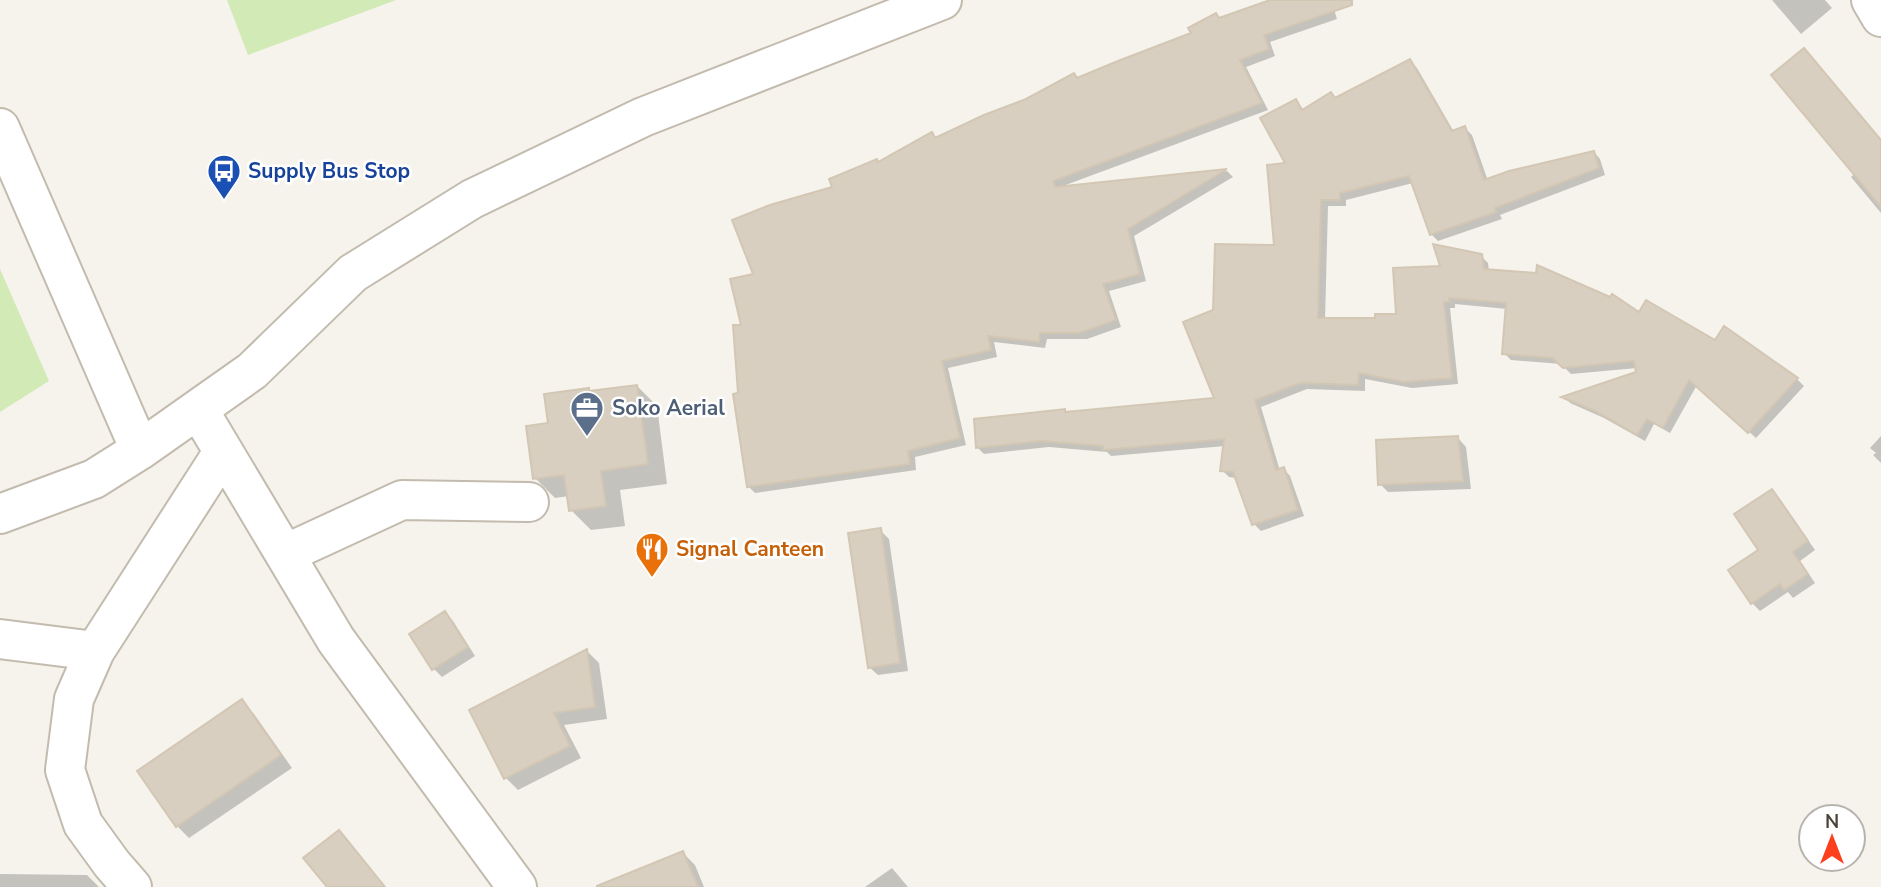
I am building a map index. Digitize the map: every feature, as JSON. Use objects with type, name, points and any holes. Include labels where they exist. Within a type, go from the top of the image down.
[{"type":"street","points":[[0,514],[94,479],[140,450],[252,371],[353,273],[472,199],[643,117],[942,0]]},
{"type":"street","points":[[1871,0],[1881,17]]},
{"type":"street","points":[[0,128],[140,450]]},
{"type":"street","points":[[198,409],[336,640],[517,887]]},
{"type":"street","points":[[132,887],[83,824],[65,770],[74,699],[95,651],[223,452]]},
{"type":"street","points":[[285,554],[402,500],[529,502]]},
{"type":"street","points":[[0,639],[95,651]]},
{"type":"green space","points":[[227,0],[396,0],[248,55]]},
{"type":"green space","points":[[0,269],[49,381],[0,412]]},
{"type":"building","points":[[1270,0],[1352,0],[1352,5],[1264,35],[1269,49],[1240,60],[1262,103],[1053,181],[1055,187],[1227,169],[1128,229],[1140,274],[1103,284],[1116,320],[1079,333],[1040,333],[1039,342],[988,336],[991,350],[942,361],[960,438],[908,451],[910,464],[747,487],[733,394],[738,393],[733,325],[741,325],[730,279],[753,274],[732,220],[770,205],[832,187],[829,179],[877,159],[878,162],[932,132],[935,138],[1026,99],[1074,73],[1077,78],[1191,33],[1188,28],[1216,13],[1219,18]]},
{"type":"building","points":[[1804,48],[1881,140],[1881,207],[1771,75]]},
{"type":"building","points":[[1410,59],[1452,131],[1465,126],[1484,180],[1509,171],[1594,151],[1599,168],[1495,208],[1496,212],[1430,235],[1409,176],[1340,193],[1340,200],[1321,200],[1318,318],[1375,318],[1375,314],[1396,314],[1393,268],[1440,266],[1433,244],[1482,254],[1484,269],[1536,273],[1537,265],[1610,297],[1612,294],[1639,312],[1646,300],[1715,340],[1724,326],[1798,378],[1748,433],[1689,380],[1663,428],[1647,419],[1637,435],[1595,411],[1561,397],[1636,372],[1634,361],[1563,368],[1552,358],[1502,354],[1506,303],[1449,298],[1449,302],[1444,302],[1452,378],[1404,382],[1359,373],[1358,385],[1300,383],[1255,400],[1276,470],[1284,467],[1298,510],[1252,525],[1233,472],[1220,471],[1224,439],[1103,450],[1103,446],[1041,441],[976,448],[974,419],[1214,398],[1183,322],[1213,310],[1215,244],[1274,245],[1267,165],[1285,163],[1260,118],[1296,99],[1302,110],[1331,92],[1335,98]]},
{"type":"building","points":[[637,385],[648,464],[601,471],[606,506],[569,511],[564,475],[533,479],[526,426],[548,423],[544,394]]},
{"type":"building","points":[[1458,436],[1463,481],[1378,485],[1376,440]]},
{"type":"building","points":[[1772,489],[1808,541],[1793,552],[1808,574],[1784,590],[1780,584],[1751,604],[1728,570],[1758,550],[1734,514]]},
{"type":"building","points":[[881,528],[900,663],[868,668],[848,533]]},
{"type":"building","points":[[445,611],[468,647],[432,670],[409,634]]},
{"type":"building","points":[[587,649],[595,707],[554,713],[570,746],[504,779],[469,710]]},
{"type":"building","points":[[242,699],[281,755],[176,827],[137,771]]},
{"type":"building","points":[[339,830],[385,887],[327,887],[303,858]]},
{"type":"building","points":[[683,851],[698,887],[597,887],[597,886]]},
{"type":"place","name":"Supply Bus Stop","points":[[224,201]]},
{"type":"place","name":"Soko Aerial","points":[[587,438]]},
{"type":"place","name":"Signal Canteen","points":[[652,579]]}]
